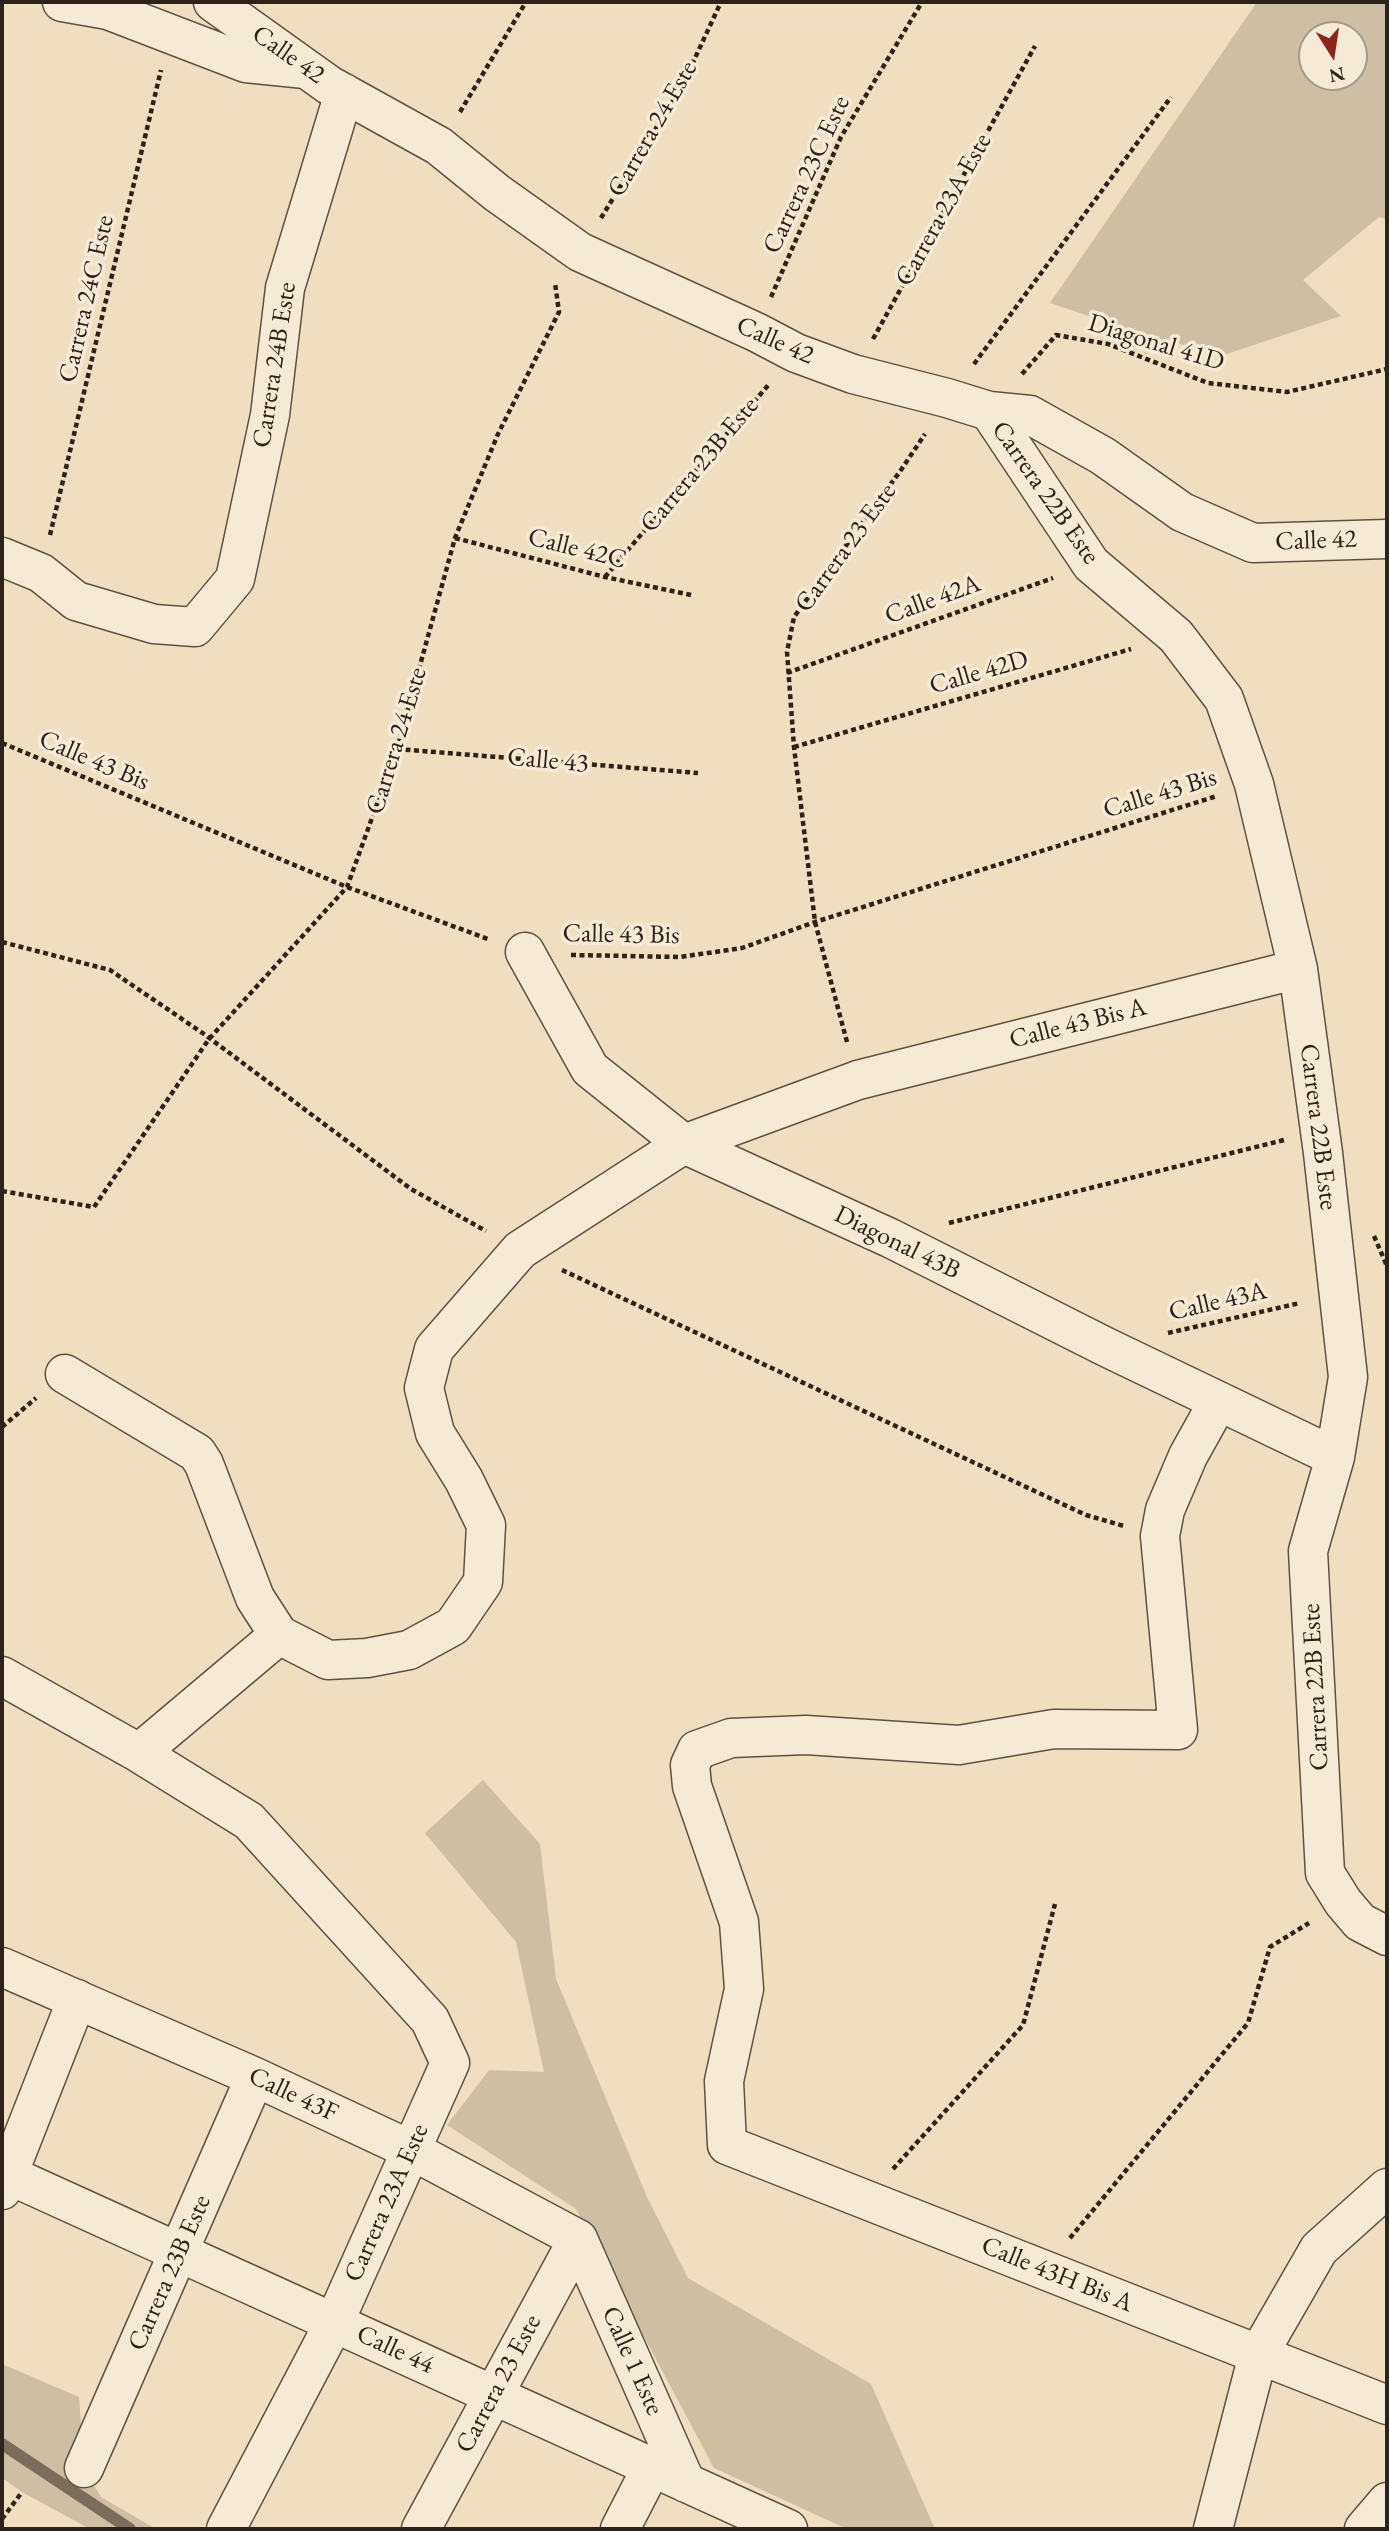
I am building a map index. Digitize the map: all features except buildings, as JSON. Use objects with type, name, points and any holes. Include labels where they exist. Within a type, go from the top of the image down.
[{"type":"street","points":[[62,2],[108,10],[246,63],[306,69]]},
{"type":"street","name":"Calle 42","points":[[213,2],[306,69],[439,146],[497,193],[566,264],[756,332],[796,353],[853,374],[989,411],[1030,415],[1103,456],[1182,512],[1253,543],[1387,539]]},
{"type":"street","name":"Carrera 24B Este","points":[[41,573],[76,601],[154,624],[195,627],[236,579],[270,415],[285,288],[344,93]]},
{"type":"street","name":"Carrera 22B Este","points":[[989,411],[1091,564],[1176,636],[1224,699],[1254,784],[1298,969],[1320,1131],[1348,1377],[1335,1457],[1308,1551],[1325,1873],[1369,1918]]},
{"type":"street","points":[[2,557],[41,573]]},
{"type":"street","name":"Diagonal 43B","points":[[525,952],[590,1069],[684,1144],[891,1238],[1106,1347],[1335,1457]]},
{"type":"street","name":"Calle 43 Bis A","points":[[279,1635],[328,1660],[367,1658],[409,1650],[453,1626],[483,1582],[486,1525],[464,1480],[435,1433],[424,1388],[434,1349],[520,1250],[684,1144],[858,1080],[1298,969]]},
{"type":"street","points":[[2,1676],[139,1753],[279,1635],[255,1598],[197,1452],[65,1374]]},
{"type":"street","name":"Calle 43H Bis A","points":[[1218,1402],[1188,1456],[1165,1510],[1160,1536],[1178,1730],[1054,1729],[959,1745],[806,1735],[743,1737],[731,1738],[697,1750],[690,1765],[692,1786],[739,1922],[744,1989],[724,2081],[727,2145],[1387,2405]]},
{"type":"street","name":"Carrera 23A Este","points":[[139,1753],[250,1821],[430,2020],[450,2063],[334,2323],[226,2529]]},
{"type":"street","name":"Calle 43F","points":[[2,1967],[255,2077],[411,2150],[578,2239]]},
{"type":"street","points":[[4,2179],[77,1999]]},
{"type":"street","name":"Carrera 23B Este","points":[[84,2468],[255,2077]]},
{"type":"street","name":"Calle 44","points":[[4,2179],[179,2252],[788,2529]]},
{"type":"street","points":[[1213,2529],[1258,2355],[1319,2249],[1387,2188]]},
{"type":"street","name":"Carrera 23 Este","points":[[421,2529],[578,2239]]},
{"type":"street","name":"Calle 1 Este","points":[[578,2239],[686,2483]]},
{"type":"street","points":[[620,2529],[652,2468]]},
{"type":"street","points":[[1364,2529],[1387,2502]]},
{"type":"path","points":[[439,146],[526,2]]},
{"type":"path","name":"Carrera 24 Este","points":[[2,1191],[94,1207],[209,1039],[347,887],[397,749],[455,538],[498,434],[559,312],[556,285],[566,264],[682,86],[721,2]]},
{"type":"path","name":"Carrera 23C Este","points":[[756,332],[841,137],[922,2]]},
{"type":"path","name":"Carrera 24C Este","points":[[41,573],[169,34]]},
{"type":"path","name":"Carrera 23A Este","points":[[853,374],[1035,46]]},
{"type":"path","name":"Carrera 23 Este","points":[[858,1080],[815,922],[787,673],[787,652],[794,618],[901,470],[947,398],[995,338],[1171,97]]},
{"type":"path","name":"Diagonal 41D","points":[[989,411],[1056,335],[1108,344],[1208,383],[1222,385],[1287,391],[1387,369]]},
{"type":"path","name":"Carrera 23B Este","points":[[605,577],[796,353]]},
{"type":"path","name":"Calle 42C","points":[[455,538],[605,577],[691,595]]},
{"type":"path","name":"Calle 42A","points":[[787,673],[1091,564]]},
{"type":"path","name":"Calle 42D","points":[[794,747],[1176,636]]},
{"type":"path","name":"Calle 43 Bis","points":[[2,743],[347,887],[525,952],[612,957],[680,957],[742,947],[1254,784]]},
{"type":"path","name":"Calle 43","points":[[397,749],[698,773]]},
{"type":"path","points":[[891,1238],[1320,1131]]},
{"type":"path","name":"Calle 43A","points":[[1106,1347],[1339,1294]]},
{"type":"path","points":[[867,2199],[1023,2025],[1055,1904]]},
{"type":"path","points":[[1045,2270],[1248,2023],[1270,1947],[1369,1918]]},
{"type":"path","points":[[2,2519],[22,2492]]},
{"type":"shaded area","points":[[1257,2],[1387,2],[1387,219],[1379,217],[1303,280],[1341,316],[1224,355],[1148,336],[1050,303]]},
{"type":"shaded area","points":[[483,1780],[540,1844],[556,1979],[647,2197],[688,2278],[871,2384],[935,2529],[847,2529],[714,2468],[576,2209],[447,2125],[489,2070],[544,2072],[516,1942],[425,1833]]},
{"type":"shaded area","points":[[2,2364],[79,2397],[84,2468],[101,2497],[156,2529],[90,2529],[2,2478]]},
{"type":"waterway","points":[[2,2444],[130,2529]]}]
